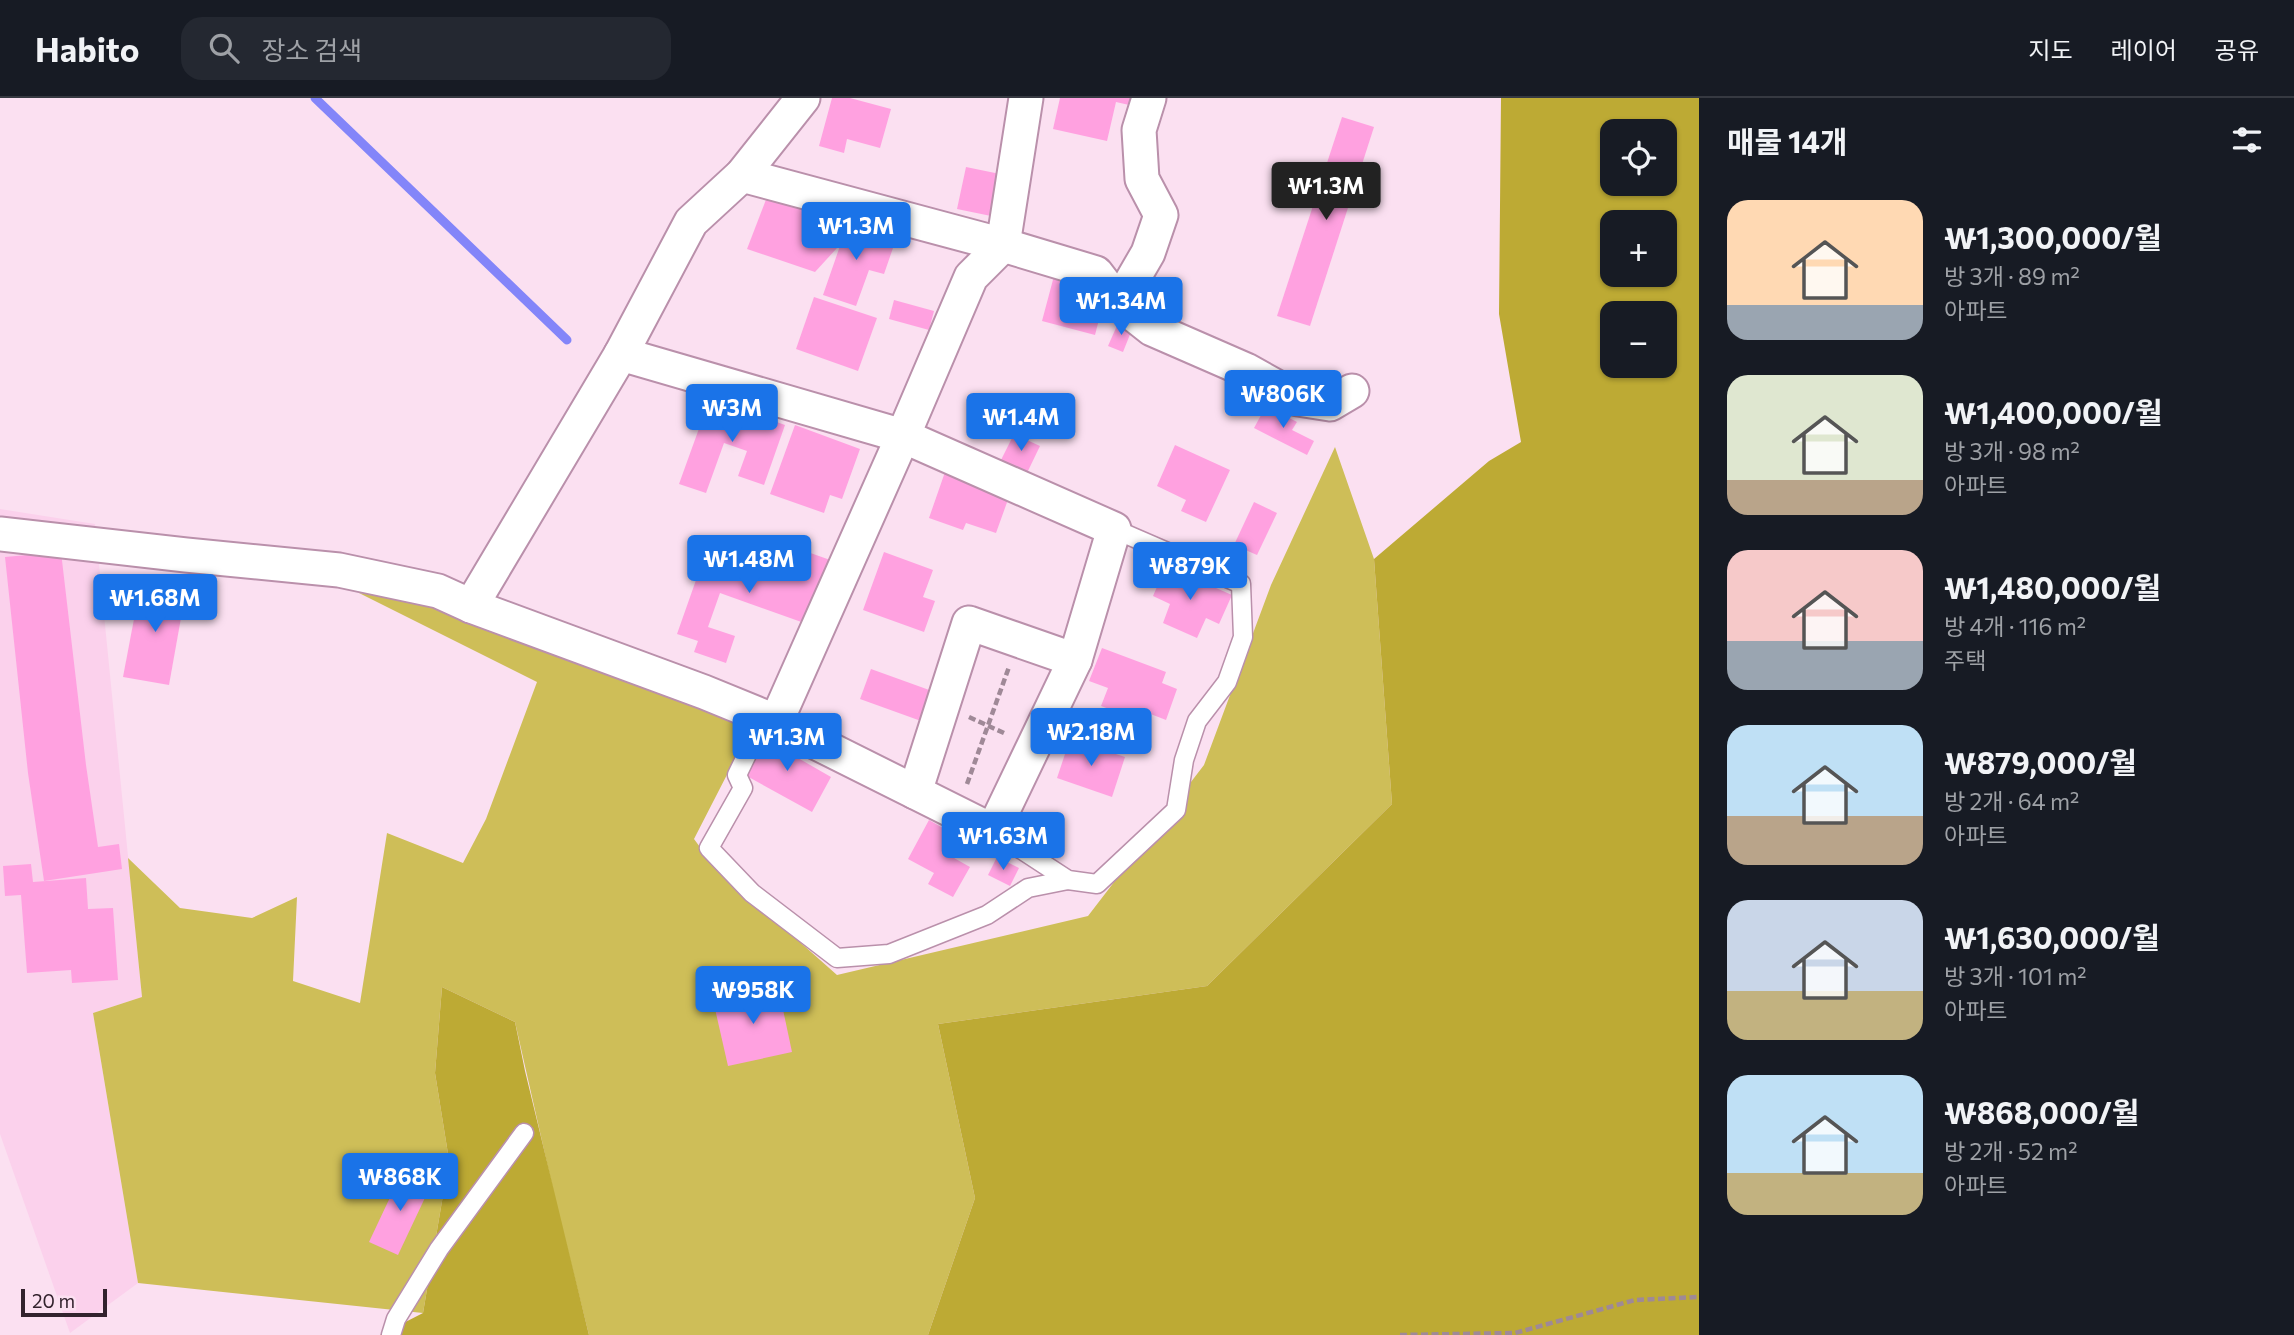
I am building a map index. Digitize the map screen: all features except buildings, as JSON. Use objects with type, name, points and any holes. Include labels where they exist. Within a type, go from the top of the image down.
[{"type":"street","points":[[471,606],[621,354],[691,222],[742,175],[803,98]]},
{"type":"street","points":[[771,720],[903,436],[971,277],[1003,245],[1026,98]]},
{"type":"street","points":[[1119,303],[1148,253],[1161,215],[1142,179],[1139,130],[1149,98]]},
{"type":"street","points":[[742,175],[1003,245],[1096,273],[1119,303],[1152,330],[1245,370],[1298,399],[1329,404],[1352,391]]},
{"type":"street","points":[[0,534],[339,570],[438,591],[771,720],[993,831],[1075,660],[1114,529],[903,436],[621,354]]},
{"type":"street","points":[[915,792],[969,623],[1075,660]]},
{"type":"lane","points":[[771,720],[737,775],[743,788],[709,848],[752,893],[837,958],[889,954],[987,915],[1028,887],[1068,880],[1097,884],[1176,810],[1184,761],[1197,721],[1227,682],[1243,637],[1241,584],[1114,529]]},
{"type":"lane","points":[[993,831],[1068,880]]},
{"type":"lane","points":[[391,1335],[396,1319],[439,1249],[524,1133]]},
{"type":"path","points":[[957,813],[1019,640]]},
{"type":"path","points":[[942,706],[1034,746]]},
{"type":"path","points":[[1400,1335],[1516,1333],[1635,1300],[1699,1297]]},
{"type":"shaded area","points":[[1501,98],[1699,98],[1699,1335],[928,1335],[975,1198],[938,1024],[1207,986],[1392,804],[1374,559],[1489,461],[1521,442],[1499,314]]},
{"type":"shaded area","points":[[1335,447],[1374,559],[1392,804],[1207,986],[938,1024],[975,1198],[928,1335],[589,1335],[515,1022],[442,987],[435,1073],[449,1160],[423,1313],[138,1283],[93,1013],[142,997],[128,858],[180,908],[252,918],[297,897],[293,981],[360,1003],[387,833],[463,863],[486,819],[537,682],[359,593],[435,602],[753,724],[694,839],[714,866],[837,975],[1088,916],[1204,765],[1271,585]]},
{"type":"shaded area","points":[[0,509],[95,524],[142,997],[93,1013],[138,1283],[70,1333],[0,1134]]},
{"type":"shaded area","points":[[442,987],[515,1022],[589,1335],[380,1335],[423,1313],[449,1160],[435,1073]]},
{"type":"waterway","points":[[315,98],[567,340]]}]
